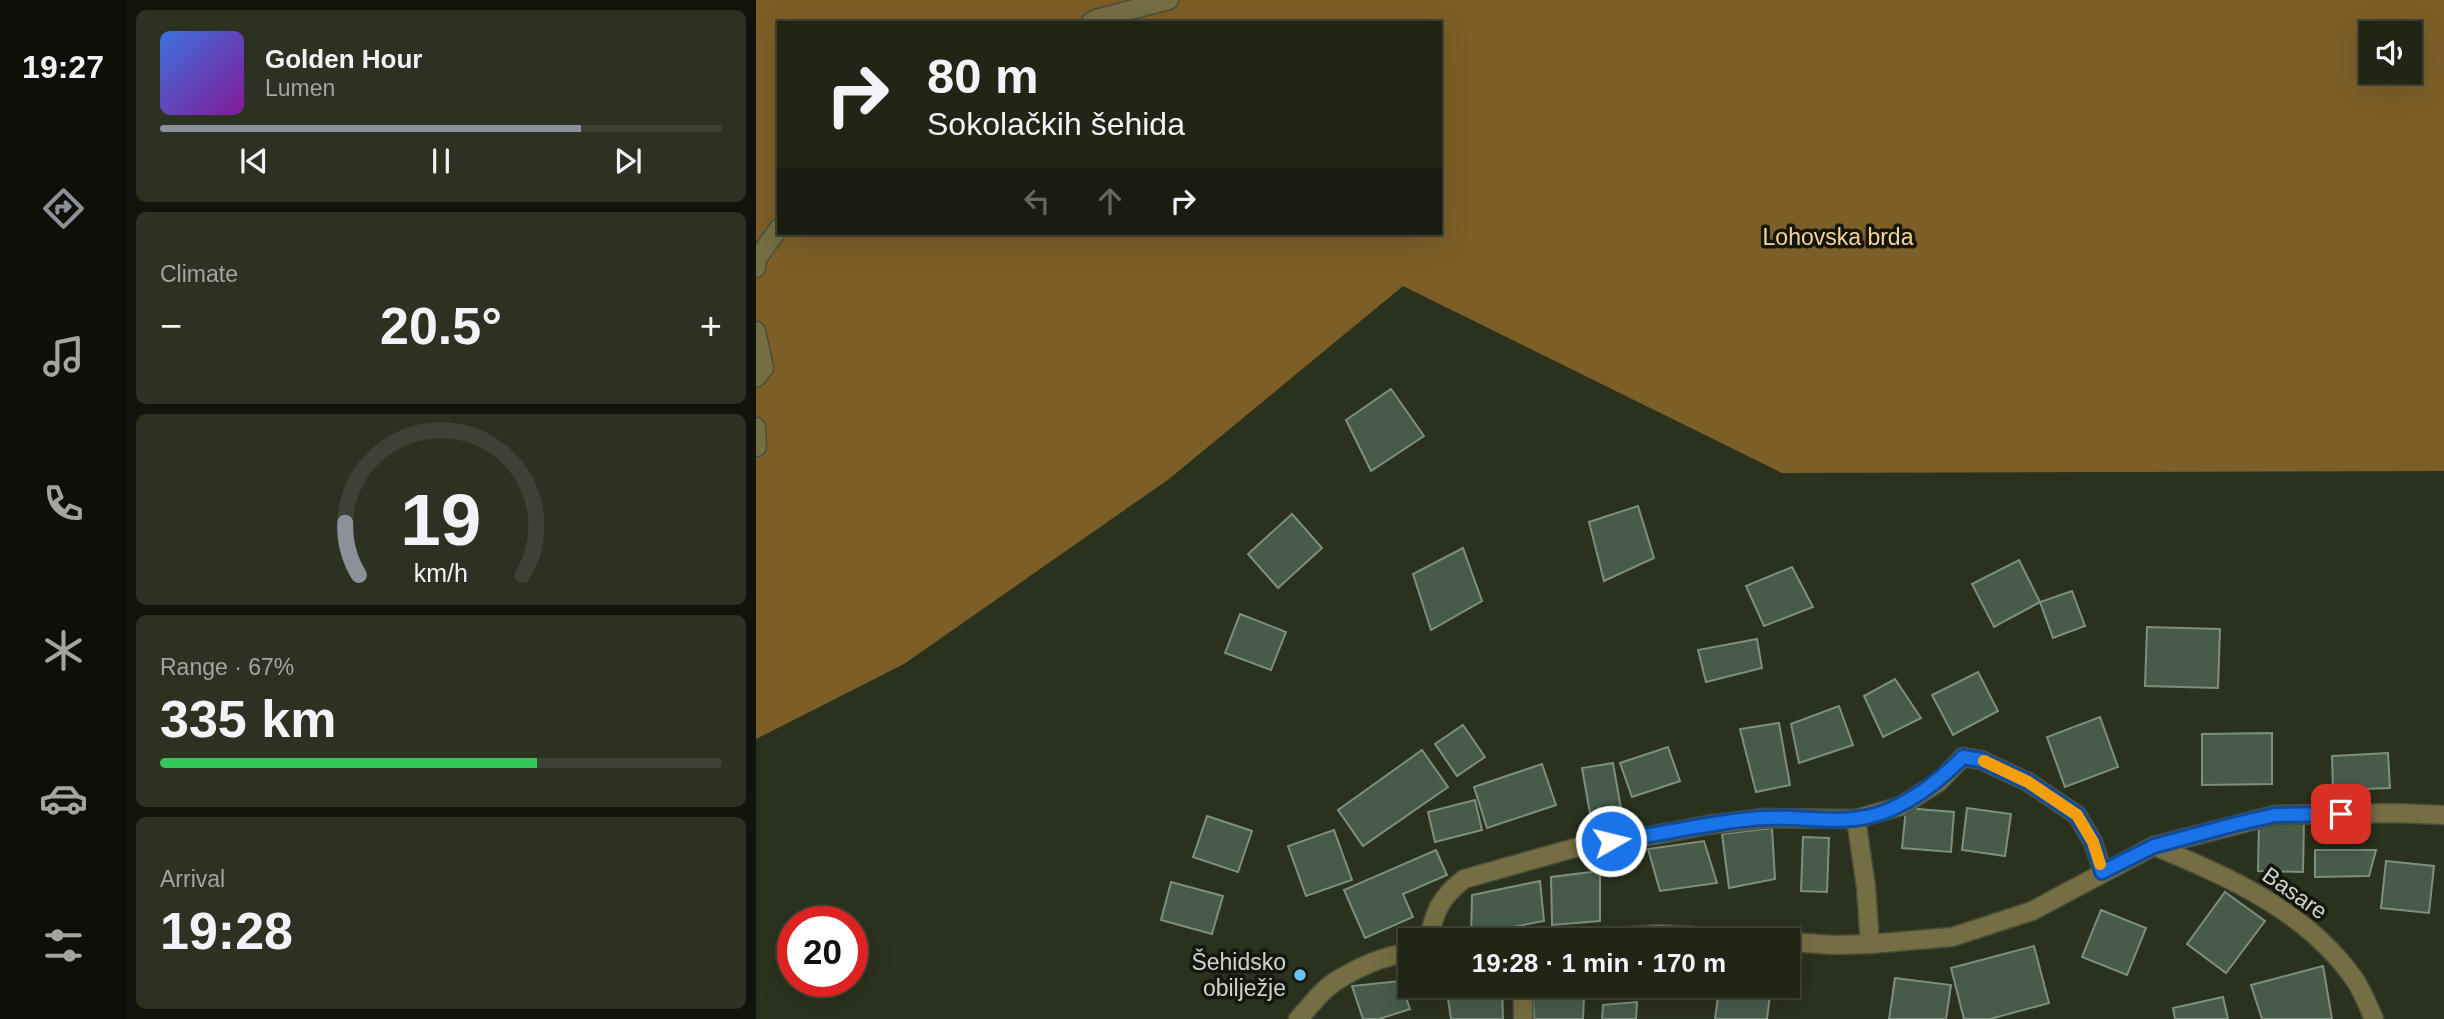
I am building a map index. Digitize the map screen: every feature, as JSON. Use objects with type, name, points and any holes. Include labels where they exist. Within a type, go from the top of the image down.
[{"type":"street","points":[[1093,21],[1169,0]]},
{"type":"street","points":[[756,268],[757,259],[777,231]]},
{"type":"street","points":[[756,331],[764,368],[756,378]]},
{"type":"street","points":[[756,427],[757,447]]},
{"type":"street","points":[[1431,928],[1434,913],[1451,890],[1464,879],[1590,844],[1708,825],[1765,818],[1856,819],[1901,806],[1939,782],[1963,757],[1981,760],[2028,782],[2077,815],[2093,842],[2102,872]]},
{"type":"street","points":[[1800,943],[1870,944],[1952,937],[2032,911],[2154,846],[2275,815],[2444,815]]},
{"type":"street","points":[[1856,819],[1866,887],[1870,944]]},
{"type":"street","name":"Basare","points":[[2154,846],[2213,870],[2292,917],[2317,937],[2356,981],[2374,1019]]},
{"type":"street","points":[[1298,1019],[1332,984],[1371,964],[1398,954]]},
{"type":"street","points":[[1523,998],[1523,1019]]},
{"type":"green space","name":"Lohovska brda","points":[[756,0],[2444,0],[2444,471],[1782,473],[1403,286],[1169,479],[904,664],[756,739]]},
{"type":"building","points":[[1391,389],[1424,436],[1371,471],[1346,420]]},
{"type":"building","points":[[1638,506],[1654,558],[1604,581],[1589,522]]},
{"type":"building","points":[[1292,514],[1322,548],[1278,588],[1248,554]]},
{"type":"building","points":[[1463,548],[1482,601],[1431,630],[1413,574]]},
{"type":"building","points":[[2019,560],[2040,602],[1994,627],[1972,584]]},
{"type":"building","points":[[1792,567],[1813,607],[1764,626],[1746,586]]},
{"type":"building","points":[[2072,591],[2085,626],[2053,638],[2040,602]]},
{"type":"building","points":[[1240,614],[1286,632],[1271,670],[1225,653]]},
{"type":"building","points":[[2147,627],[2220,629],[2218,688],[2145,686]]},
{"type":"building","points":[[1757,639],[1762,668],[1706,682],[1698,650]]},
{"type":"building","points":[[1978,672],[1998,711],[1953,735],[1932,695]]},
{"type":"building","points":[[1895,679],[1921,718],[1883,737],[1864,696]]},
{"type":"building","points":[[1839,706],[1853,745],[1799,763],[1791,724]]},
{"type":"building","points":[[2100,717],[2118,767],[2065,787],[2047,737]]},
{"type":"building","points":[[1779,723],[1790,785],[1756,792],[1740,729]]},
{"type":"building","points":[[1463,725],[1485,757],[1457,776],[1435,744]]},
{"type":"building","points":[[2272,733],[2272,784],[2202,785],[2202,734]]},
{"type":"building","points":[[1668,747],[1680,781],[1632,797],[1620,763]]},
{"type":"building","points":[[1422,750],[1448,787],[1363,846],[1338,810]]},
{"type":"building","points":[[2388,753],[2390,788],[2333,790],[2332,756]]},
{"type":"building","points":[[1613,763],[1622,814],[1591,819],[1582,768]]},
{"type":"building","points":[[1542,764],[1556,805],[1487,828],[1474,787]]},
{"type":"building","points":[[1475,800],[1482,830],[1435,842],[1428,812]]},
{"type":"building","points":[[1906,808],[1954,812],[1951,852],[1902,848]]},
{"type":"building","points":[[1967,808],[2011,814],[2005,856],[1962,850]]},
{"type":"building","points":[[1207,816],[1252,831],[1238,872],[1193,857]]},
{"type":"building","points":[[2259,819],[2304,820],[2303,872],[2258,871]]},
{"type":"building","points":[[1772,828],[1775,879],[1729,888],[1722,834]]},
{"type":"building","points":[[1334,830],[1352,880],[1306,896],[1288,846]]},
{"type":"building","points":[[1803,837],[1829,838],[1827,892],[1801,891]]},
{"type":"building","points":[[1704,841],[1717,883],[1660,891],[1648,849]]},
{"type":"building","points":[[1436,850],[1447,875],[1403,894],[1413,917],[1365,938],[1344,890]]},
{"type":"building","points":[[2315,850],[2376,850],[2369,876],[2315,877]]},
{"type":"building","points":[[2386,861],[2434,866],[2429,913],[2381,908]]},
{"type":"building","points":[[1600,871],[1600,921],[1552,925],[1551,877]]},
{"type":"building","points":[[1540,881],[1544,921],[1508,928],[1471,928],[1472,895]]},
{"type":"building","points":[[1171,882],[1223,896],[1212,934],[1161,920]]},
{"type":"building","points":[[2225,892],[2265,921],[2226,973],[2187,944]]},
{"type":"building","points":[[2101,910],[2146,928],[2127,975],[2082,957]]},
{"type":"building","points":[[2034,946],[2049,1003],[1990,1019],[1964,1019],[1951,968]]},
{"type":"building","points":[[2323,966],[2332,1019],[2262,1019],[2251,985]]},
{"type":"building","points":[[1895,978],[1951,985],[1946,1019],[1889,1019]]},
{"type":"building","points":[[1398,981],[1398,998],[1406,998],[1410,1009],[1379,1019],[1363,1019],[1352,986]]},
{"type":"building","points":[[2223,997],[2228,1019],[2175,1019],[2173,1008]]},
{"type":"building","points":[[1448,998],[1502,998],[1503,1019],[1451,1019]]},
{"type":"building","points":[[1584,998],[1583,1019],[1534,1019],[1533,999]]},
{"type":"building","points":[[1718,998],[1770,998],[1767,1019],[1715,1019]]},
{"type":"building","points":[[1637,1002],[1636,1019],[1602,1019],[1603,1005]]},
{"type":"slow traffic","points":[[1984,761],[2028,782],[2077,815],[2093,842],[2100,864]]},
{"type":"place","name":"Šehidsko obilježje","points":[[1300,975]]},
{"type":"route","points":[[1611,841],[1765,818],[1856,819],[1901,806],[1939,782],[1963,757],[1981,760],[2028,782],[2077,815],[2093,842],[2102,872],[2154,846],[2236,824],[2275,815],[2341,814]]}]
